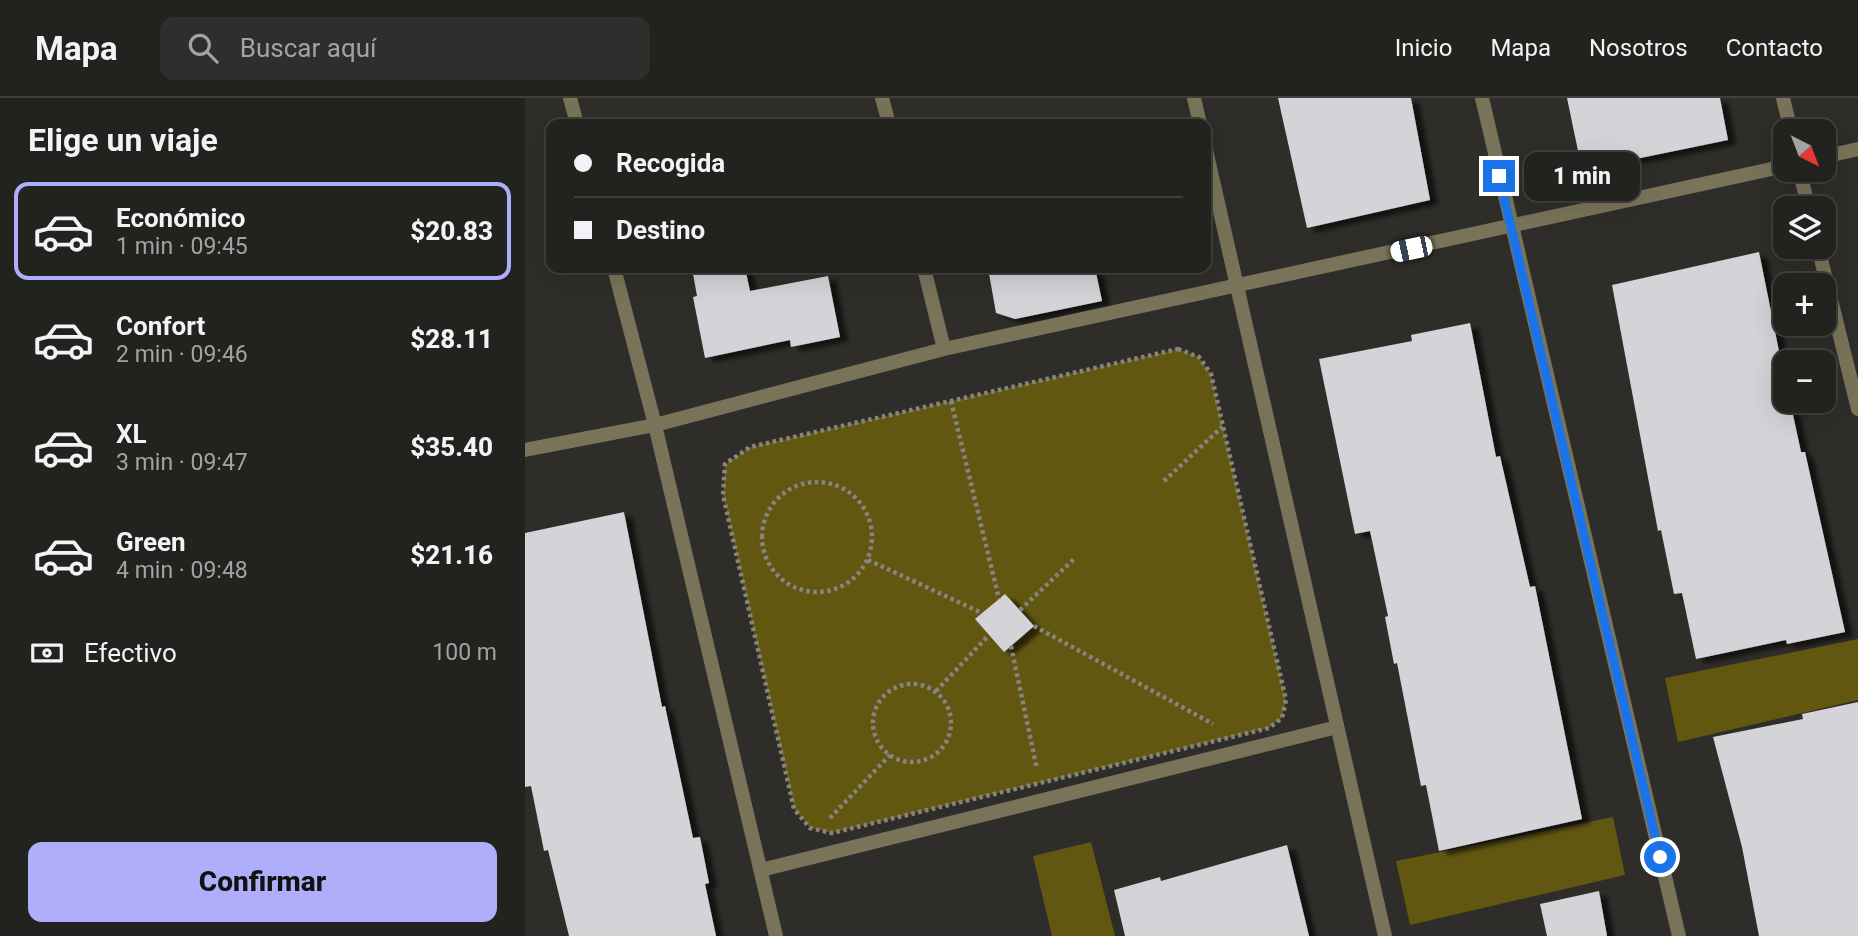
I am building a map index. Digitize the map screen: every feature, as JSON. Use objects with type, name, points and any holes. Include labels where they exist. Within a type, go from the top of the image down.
[{"type":"street","points":[[571,98],[576,119]]},
{"type":"street","points":[[882,98],[888,119]]},
{"type":"street","points":[[1194,98],[1199,119]]},
{"type":"street","points":[[1482,98],[1679,936]]},
{"type":"street","points":[[1783,98],[1788,119]]},
{"type":"street","points":[[1836,154],[1858,149]]},
{"type":"street","points":[[525,450],[655,425],[944,349],[1773,169]]},
{"type":"street","points":[[1211,172],[1385,936]]},
{"type":"street","points":[[1821,259],[1858,409]]},
{"type":"street","points":[[615,273],[655,425],[776,936]]},
{"type":"street","points":[[925,273],[944,349]]},
{"type":"street","points":[[761,870],[1337,727]]},
{"type":"path","points":[[1178,349],[1199,357],[1211,374],[1286,700],[1282,718],[1269,728],[1235,737],[832,833],[810,828],[795,808],[723,495],[725,464],[750,447],[951,401],[1178,349]]},
{"type":"path","points":[[951,401],[999,599]]},
{"type":"path","points":[[1164,481],[1222,426]]},
{"type":"path","points":[[823,482],[842,488],[860,501],[871,522],[873,541],[868,560],[850,582],[834,590],[812,592],[791,586],[776,575],[764,553],[762,535],[767,514],[777,499],[796,486],[823,482]]},
{"type":"path","points":[[1020,610],[1074,559]]},
{"type":"path","points":[[868,560],[982,613]]},
{"type":"path","points":[[1034,626],[1235,737]]},
{"type":"path","points":[[936,691],[989,635]]},
{"type":"path","points":[[1011,646],[1040,783]]},
{"type":"path","points":[[920,685],[936,691],[944,699],[951,718],[951,730],[944,746],[922,762],[901,761],[890,755],[879,745],[873,729],[878,703],[899,686],[920,685]]},
{"type":"path","points":[[819,830],[890,755]]},
{"type":"shaded area","points":[[1178,349],[1199,357],[1211,374],[1286,700],[1282,718],[1269,728],[832,833],[810,828],[794,809],[723,495],[725,464],[750,447]]},
{"type":"shaded area","points":[[1858,639],[1858,700],[1678,742],[1665,678]]},
{"type":"shaded area","points":[[1613,817],[1625,875],[1410,925],[1396,861]]},
{"type":"shaded area","points":[[1091,842],[1115,936],[1052,936],[1033,856]]},
{"type":"building","points":[[1278,98],[1411,98],[1430,200],[1307,228]]},
{"type":"building","points":[[1567,98],[1720,98],[1728,140],[1582,170]]},
{"type":"building","points":[[1759,252],[1773,321],[1773,336],[1776,336],[1779,350],[1773,350],[1773,413],[1793,413],[1801,452],[1805,452],[1845,632],[1787,644],[1786,640],[1696,659],[1682,593],[1674,594],[1661,530],[1658,531],[1612,285]]},
{"type":"building","points":[[693,273],[746,273],[750,291],[828,276],[840,337],[791,347],[790,340],[705,358],[693,297],[697,296]]},
{"type":"building","points":[[989,273],[1096,273],[1102,301],[1015,319],[996,313]]},
{"type":"building","points":[[1470,323],[1496,457],[1500,456],[1530,587],[1535,586],[1582,819],[1439,851],[1426,785],[1421,786],[1397,663],[1394,664],[1385,617],[1388,616],[1370,531],[1355,534],[1319,359],[1412,341],[1411,335]]},
{"type":"building","points":[[624,512],[662,707],[665,706],[693,838],[700,837],[709,883],[705,884],[716,936],[569,936],[548,850],[544,851],[531,786],[525,787],[525,533]]},
{"type":"building","points":[[1005,594],[1034,626],[1004,652],[975,619]]},
{"type":"building","points":[[1858,702],[1858,936],[1759,936],[1742,847],[1713,737],[1803,719],[1802,714]]},
{"type":"building","points":[[1287,845],[1309,936],[1125,936],[1114,890],[1160,877],[1161,881]]},
{"type":"building","points":[[1599,891],[1607,936],[1547,936],[1540,904]]},
{"type":"route","points":[[1499,176],[1660,857]]}]
